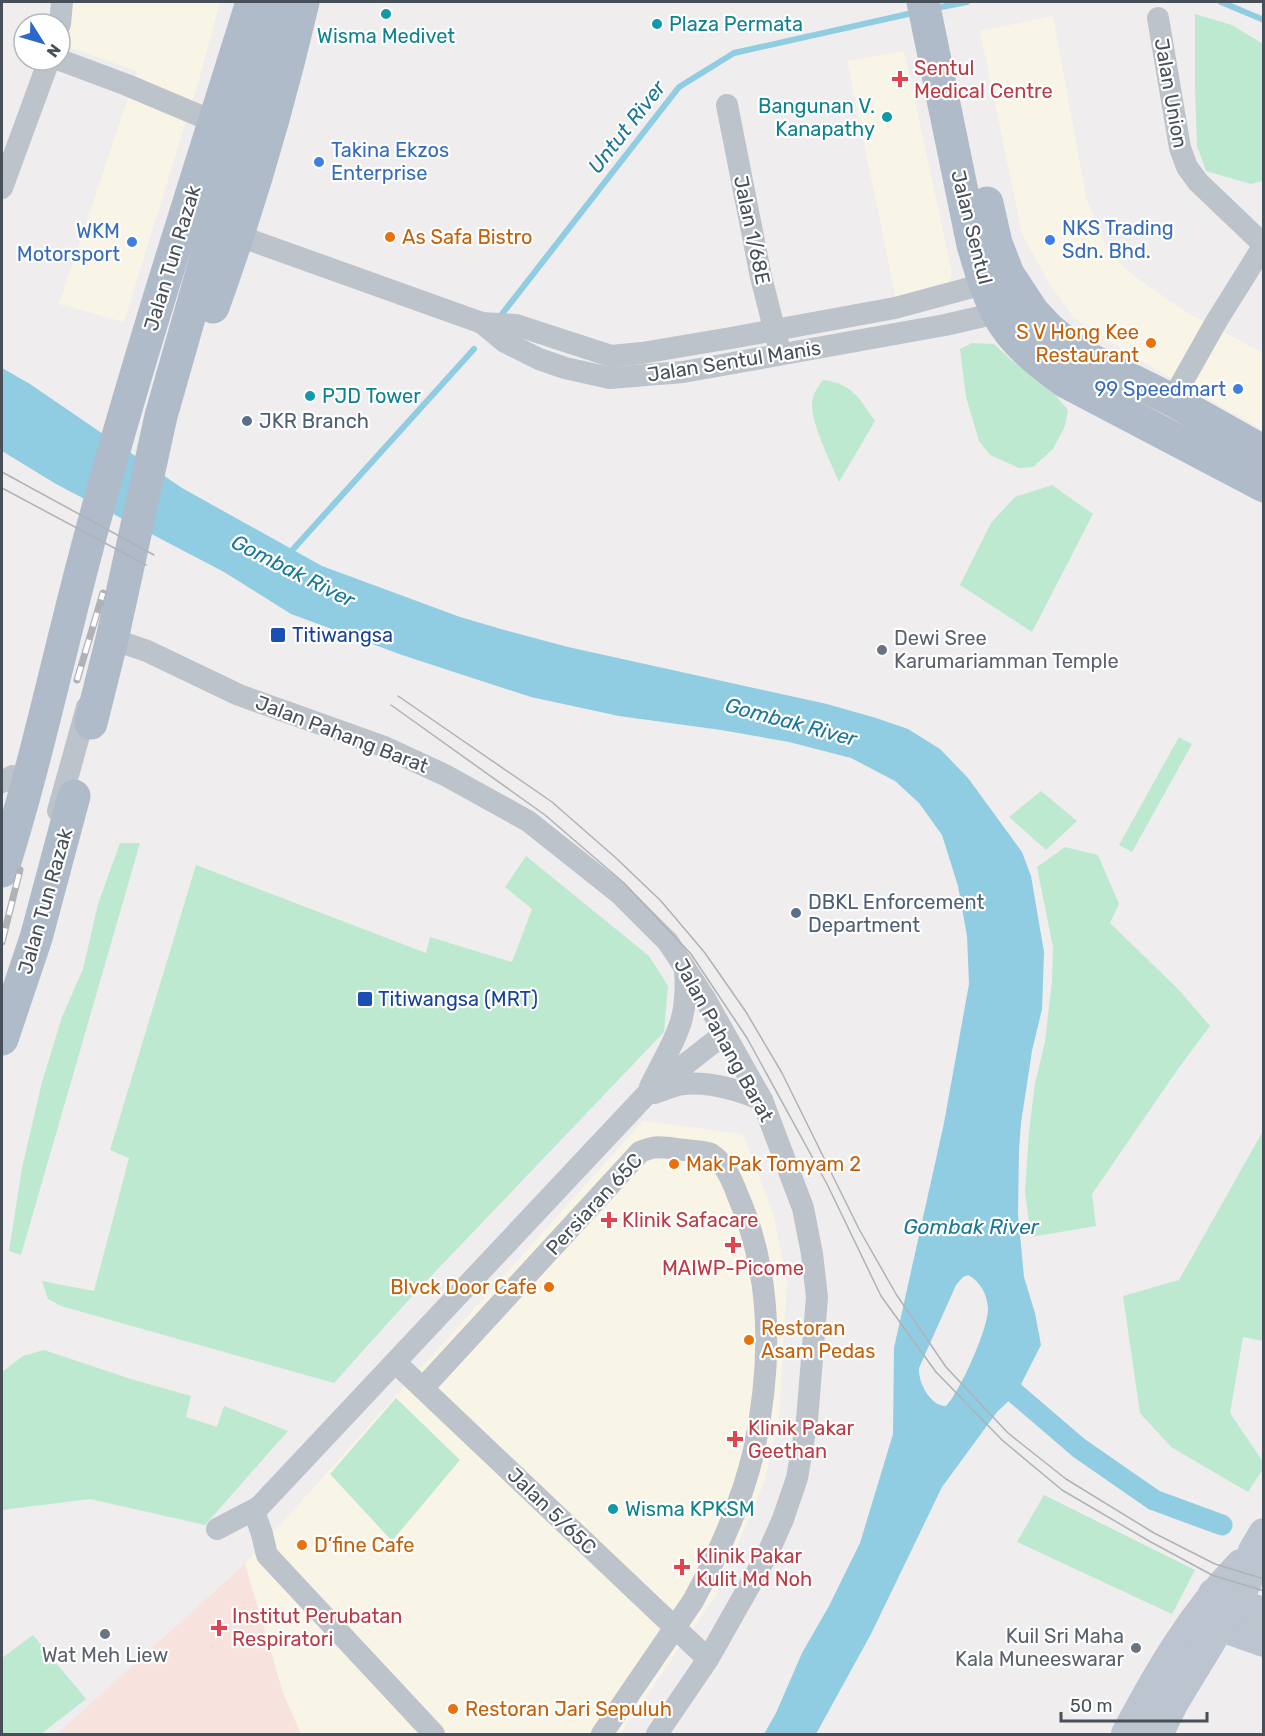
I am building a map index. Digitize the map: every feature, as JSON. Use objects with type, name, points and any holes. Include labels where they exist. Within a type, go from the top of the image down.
[{"type":"main road","name":"Jalan Tun Razak","points":[[2,871],[21,809],[95,515],[115,419],[161,229],[234,2]]},
{"type":"main road","name":"Jalan Tun Razak","points":[[115,419],[159,300],[252,2]]},
{"type":"main road","name":"Jalan Tun Razak","points":[[90,710],[112,639],[158,428],[279,2]]},
{"type":"main road","name":"Jalan Tun Razak","points":[[158,428],[184,388],[239,236],[289,63],[303,2]]},
{"type":"main road","name":"Jalan Sentul","points":[[923,2],[942,24],[996,243],[1008,274],[1033,312],[1064,343],[1083,356],[1172,400],[1263,452]]},
{"type":"main road","name":"Jalan Sentul","points":[[942,24],[973,245],[984,284],[997,314],[1038,362],[1066,382],[1263,486]]},
{"type":"main road","name":"Jalan Tun Razak","points":[[2,808],[8,779],[43,720]]},
{"type":"main road","name":"Jalan Tun Razak","points":[[2,1039],[36,938],[74,796]]},
{"type":"main road","points":[[1127,1734],[1174,1650],[1246,1582],[1259,1542]]},
{"type":"main road","points":[[1216,1610],[1263,1614]]},
{"type":"main road","points":[[1216,1610],[1263,1641]]},
{"type":"main road","points":[[1157,1734],[1216,1610]]},
{"type":"street","name":"Jalan Union","points":[[1158,18],[1180,148],[1187,167],[1198,182],[1263,245],[1172,400]]},
{"type":"street","points":[[72,64],[127,85],[198,116]]},
{"type":"street","points":[[2,188],[45,72]]},
{"type":"street","name":"Jalan 1/68E","points":[[727,105],[761,277],[781,354]]},
{"type":"street","name":"Jalan Sentul Manis","points":[[239,236],[482,322],[516,326],[611,356],[642,353],[895,308],[984,284]]},
{"type":"street","name":"Jalan Sentul Manis","points":[[482,322],[505,342],[539,359],[565,368],[610,378],[683,372],[964,322],[997,314]]},
{"type":"street","name":"Jalan Pahang Barat","points":[[112,639],[147,651],[239,694],[382,746],[445,775],[528,821],[640,913],[668,942],[704,997],[762,1100],[803,1208],[817,1297],[810,1395],[797,1478],[783,1519],[760,1569],[708,1659],[657,1734]]},
{"type":"street","points":[[46,853],[90,710]]},
{"type":"street","points":[[645,1096],[674,1042],[684,1013],[684,968]]},
{"type":"street","points":[[217,1529],[254,1511],[396,1363],[645,1096],[724,1034]]},
{"type":"street","points":[[645,1096],[680,1085],[693,1085],[735,1090],[762,1100]]},
{"type":"street","name":"Persiaran 65C","points":[[423,1388],[640,1152],[654,1146],[710,1154],[723,1167],[735,1187],[756,1245],[766,1305],[766,1356],[754,1450],[719,1552],[693,1601],[602,1734]]},
{"type":"street","name":"Jalan 5/65C","points":[[396,1363],[708,1659]]},
{"type":"street","points":[[254,1511],[267,1555],[339,1635],[434,1734]]},
{"type":"shaded area","points":[[65,2],[220,2],[198,83],[124,322],[59,304],[137,71],[72,48],[72,12],[66,12]]},
{"type":"shaded area","points":[[1053,16],[1086,197],[1107,247],[1122,266],[1186,312],[1263,353],[1263,430],[1150,366],[1074,318],[1051,286],[1022,234],[980,31]]},
{"type":"shaded area","points":[[904,51],[952,272],[949,285],[896,299],[847,61]]},
{"type":"shaded area","points":[[643,1121],[743,1134],[774,1217],[787,1281],[779,1419],[764,1483],[716,1595],[620,1734],[301,1734],[283,1693],[245,1564]]},
{"type":"shaded area","name":"Institut Perubatan Respiratori","points":[[245,1564],[283,1693],[301,1734],[57,1734]]},
{"type":"green space","points":[[1195,14],[1232,25],[1263,44],[1263,181],[1251,184],[1206,171],[1197,146]]},
{"type":"green space","points":[[972,343],[994,344],[1017,365],[1046,384],[1068,410],[1065,426],[1053,449],[1033,467],[1019,468],[990,455],[979,441],[966,397],[960,349]]},
{"type":"green space","points":[[823,380],[842,385],[854,393],[875,421],[839,482],[818,433],[813,414],[813,398]]},
{"type":"green space","points":[[1052,485],[1093,514],[1032,632],[960,585],[991,523],[1015,497]]},
{"type":"green space","points":[[1179,737],[1192,744],[1132,852],[1119,845]]},
{"type":"green space","points":[[1041,791],[1077,821],[1046,850],[1009,817]]},
{"type":"green space","points":[[120,843],[140,843],[21,1255],[9,1251],[22,1168],[42,1082],[62,1017],[83,969],[98,904]]},
{"type":"green space","points":[[1065,847],[1098,855],[1119,904],[1110,923],[1178,989],[1210,1026],[1092,1194],[1096,1226],[1031,1237],[1025,1192],[1029,1132],[1035,1083],[1045,1042],[1052,981],[1053,947],[1037,867]]},
{"type":"green space","points":[[526,856],[649,956],[668,986],[664,1032],[414,1294],[334,1383],[61,1306],[48,1299],[42,1281],[94,1291],[129,1158],[110,1150],[196,865],[426,953],[430,937],[512,962],[532,909],[505,887]]},
{"type":"green space","points":[[1263,1131],[1263,1341],[1243,1337],[1230,1413],[1263,1462],[1263,1469],[1248,1492],[1171,1447],[1140,1413],[1123,1296],[1179,1280]]},
{"type":"green space","points":[[44,1350],[191,1396],[186,1417],[217,1427],[224,1406],[288,1431],[205,1525],[90,1499],[2,1510],[2,1372],[23,1356]]},
{"type":"green space","points":[[396,1398],[460,1460],[392,1541],[330,1474]]},
{"type":"green space","points":[[1044,1495],[1195,1570],[1172,1614],[1017,1542]]},
{"type":"green space","points":[[33,1635],[86,1699],[41,1734],[2,1734],[2,1658]]},
{"type":"water","name":"Gombak River","points":[[2,368],[30,384],[182,488],[322,566],[460,617],[501,629],[568,647],[827,704],[908,729],[940,749],[968,778],[1022,852],[1031,876],[1044,952],[1042,1009],[1032,1051],[1021,1123],[1018,1214],[1024,1277],[1035,1313],[1041,1345],[1016,1394],[997,1412],[942,1487],[871,1634],[816,1734],[764,1734],[776,1713],[802,1653],[829,1606],[860,1543],[893,1434],[894,1348],[944,1123],[969,984],[967,936],[958,886],[942,835],[919,803],[895,781],[851,758],[789,742],[619,716],[531,697],[402,655],[291,614],[224,572],[56,484],[2,451]],"holes":[[[968,1275],[985,1293],[987,1318],[978,1345],[958,1388],[946,1406],[940,1405],[926,1392],[919,1368],[956,1285],[963,1277]]]},
{"type":"waterway","name":"Untut River","points":[[936,8],[967,2]]},
{"type":"waterway","name":"Untut River","points":[[1221,2],[1264,20]]},
{"type":"waterway","name":"Untut River","points":[[502,314],[679,87],[734,53],[917,12]]},
{"type":"waterway","name":"Untut River","points":[[287,556],[474,349]]},
{"type":"waterway","points":[[996,1374],[1079,1448],[1154,1500],[1222,1525]]},
{"type":"tram line","points":[[2,472],[154,555]]},
{"type":"tram line","points":[[2,488],[146,565]]},
{"type":"tram line","points":[[398,696],[552,802],[661,901],[705,953],[746,1012],[782,1073],[859,1229],[896,1294],[946,1367],[1008,1433],[1066,1479],[1154,1533],[1215,1564],[1264,1579]]},
{"type":"tram line","points":[[391,705],[545,815],[624,883],[691,954],[747,1038],[827,1184],[881,1296],[936,1372],[1002,1440],[1062,1490],[1149,1541],[1212,1575],[1264,1591]]},
{"type":"railway","points":[[77,680],[103,593]]},
{"type":"railway","points":[[2,942],[20,870]]},
{"type":"place","name":"Wisma Medivet","points":[[386,14]]},
{"type":"place","name":"Plaza Permata","points":[[657,24]]},
{"type":"place","name":"Sentul Medical Centre","points":[[900,79]]},
{"type":"place","name":"Bangunan V. Kanapathy","points":[[887,117]]},
{"type":"place","name":"Takina Ekzos Enterprise","points":[[319,162]]},
{"type":"place","name":"As Safa Bistro","points":[[390,237]]},
{"type":"place","name":"NKS Trading Sdn. Bhd.","points":[[1050,240]]},
{"type":"place","name":"WKM Motorsport","points":[[132,242]]},
{"type":"place","name":"S V Hong Kee Restaurant","points":[[1151,343]]},
{"type":"place","name":"99 Speedmart","points":[[1238,389]]},
{"type":"place","name":"PJD Tower","points":[[310,396]]},
{"type":"place","name":"JKR Branch","points":[[247,421]]},
{"type":"place","name":"Titiwangsa","points":[[278,635]]},
{"type":"place","name":"Dewi Sree Karumariamman Temple","points":[[882,650]]},
{"type":"place","name":"DBKL Enforcement Department","points":[[796,913]]},
{"type":"place","name":"Titiwangsa (MRT)","points":[[365,999]]},
{"type":"place","name":"Mak Pak Tomyam 2","points":[[674,1164]]},
{"type":"place","name":"Klinik Safacare","points":[[609,1220]]},
{"type":"place","name":"MAIWP-Picome","points":[[733,1245]]},
{"type":"place","name":"Blvck Door Cafe","points":[[549,1287]]},
{"type":"place","name":"Restoran Asam Pedas","points":[[749,1340]]},
{"type":"place","name":"Klinik Pakar Geethan","points":[[735,1439]]},
{"type":"place","name":"Wisma KPKSM","points":[[613,1509]]},
{"type":"place","name":"D’fine Cafe","points":[[302,1545]]},
{"type":"place","name":"Klinik Pakar Kulit Md Noh","points":[[682,1567]]},
{"type":"place","name":"Institut Perubatan Respiratori","points":[[219,1628]]},
{"type":"place","name":"Wat Meh Liew","points":[[105,1634]]},
{"type":"place","name":"Kuil Sri Maha Kala Muneeswarar","points":[[1136,1648]]},
{"type":"place","name":"Restoran Jari Sepuluh","points":[[453,1709]]}]
